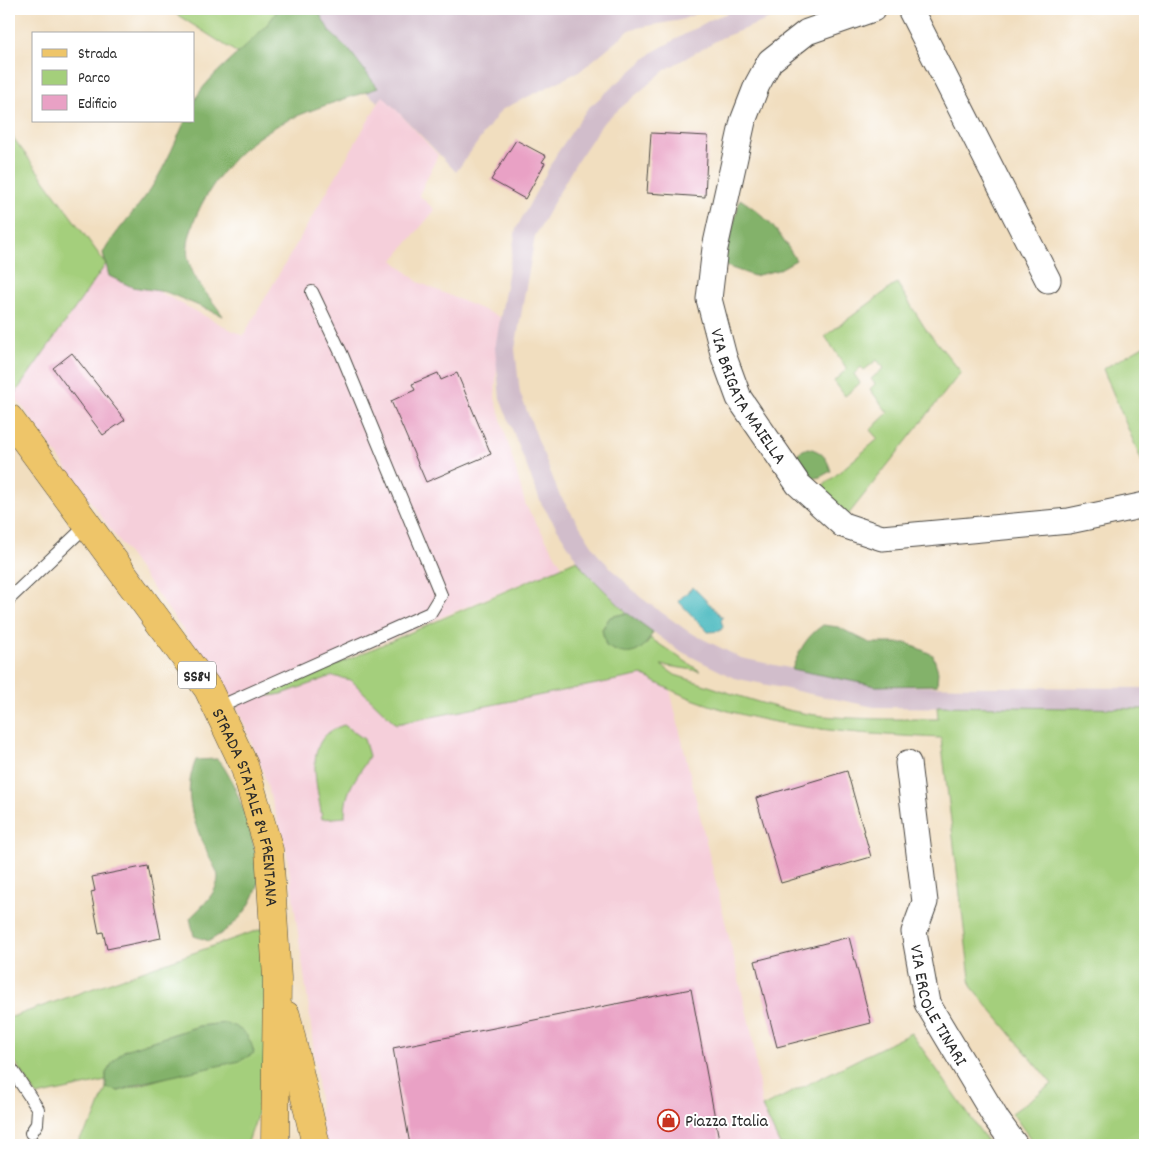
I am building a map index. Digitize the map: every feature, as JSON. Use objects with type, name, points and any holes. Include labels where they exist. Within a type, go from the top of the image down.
[{"type":"main road","name":"STRADA STATALE 84 FRENTANA","points":[[9,418],[208,689],[244,765],[269,850],[278,978],[274,1145]]},
{"type":"main road","points":[[278,978],[316,1145]]},
{"type":"main road","points":[[258,1145],[274,1091]]},
{"type":"street","name":"VIA BRIGATA MAIELLA","points":[[872,9],[807,32],[770,61],[757,85],[743,120],[715,248],[709,299],[724,357],[739,398],[798,484],[842,525],[882,538],[1069,521],[1145,505]]},
{"type":"street","points":[[910,9],[1048,280]]},
{"type":"street","name":"VIA ERCOLE TINARI","points":[[908,762],[925,902],[914,932],[928,1003],[997,1120],[1015,1145]]},
{"type":"lane","points":[[217,708],[430,613],[441,595],[342,355],[312,292]]},
{"type":"lane","points":[[9,599],[88,524]]},
{"type":"lane","points":[[9,1065],[38,1109],[37,1124],[32,1133]]},
{"type":"shaded area","points":[[302,9],[708,9],[681,20],[631,29],[580,71],[501,110],[456,172],[383,96],[378,102],[292,32]]},
{"type":"shaded area","points":[[738,9],[795,9],[721,38],[665,70],[603,123],[574,166],[535,236],[515,349],[520,393],[559,494],[599,556],[640,597],[689,632],[741,658],[876,686],[1145,688],[1145,709],[874,707],[734,678],[678,650],[627,613],[583,569],[541,503],[500,398],[495,348],[516,229],[556,155],[587,109],[653,52],[712,19]]},
{"type":"shaded area","points":[[383,95],[438,155],[419,195],[435,210],[393,260],[418,282],[500,317],[495,398],[526,506],[562,566],[274,688],[269,694],[332,676],[351,680],[387,715],[503,685],[642,675],[670,690],[752,1034],[762,1107],[780,1145],[324,1145],[309,1009],[286,849],[262,769],[236,704],[14,395],[106,264],[243,336]]},
{"type":"green space","points":[[168,9],[278,9],[273,18],[239,54]]},
{"type":"green space","points":[[278,9],[317,9],[330,32],[350,51],[378,88],[325,106],[279,125],[258,138],[239,154],[221,174],[198,213],[192,228],[187,251],[190,267],[202,288],[223,316],[166,292],[132,287],[109,276],[103,253],[157,179],[185,122],[195,122],[195,102],[198,95],[218,71],[270,21]]},
{"type":"green space","points":[[9,132],[106,264],[14,395],[9,388]]},
{"type":"green space","points":[[740,199],[758,212],[772,226],[796,260],[778,270],[754,276],[723,265]]},
{"type":"green space","points":[[897,283],[925,328],[961,372],[848,515],[822,487],[878,439],[870,430],[888,413],[870,389],[875,384],[871,379],[884,368],[877,360],[864,370],[861,367],[854,374],[860,383],[845,396],[834,381],[847,369],[825,336]]},
{"type":"green space","points":[[1145,345],[1145,469],[1103,369]]},
{"type":"green space","points":[[808,448],[817,451],[823,456],[828,462],[831,471],[820,477],[809,479],[795,469],[797,456],[801,451]]},
{"type":"green space","points":[[577,560],[583,569],[627,613],[610,617],[602,629],[606,646],[647,644],[650,638],[700,671],[661,665],[675,675],[775,707],[823,716],[889,719],[938,719],[937,706],[1145,709],[1145,1145],[1035,1145],[1012,1113],[1052,1084],[971,986],[941,738],[825,730],[749,716],[712,706],[642,675],[396,724],[351,680],[332,676],[282,694],[270,696],[269,694]]},
{"type":"green space","points":[[627,613],[653,632],[649,640],[639,650],[621,653],[606,646],[602,630],[610,617]]},
{"type":"green space","points":[[823,625],[838,627],[870,643],[907,643],[933,655],[938,671],[937,685],[876,686],[792,669],[804,644]]},
{"type":"green space","points":[[344,725],[364,739],[369,756],[349,791],[345,807],[345,817],[322,819],[316,778],[315,764],[317,751],[321,740],[330,731]]},
{"type":"green space","points":[[217,759],[232,782],[239,799],[252,839],[259,874],[255,895],[245,911],[233,925],[209,941],[194,936],[190,918],[212,894],[218,877],[194,820],[191,809],[190,785],[196,760]]},
{"type":"green space","points":[[264,928],[267,1055],[256,1119],[247,1145],[78,1145],[79,1140],[94,1119],[106,1088],[119,1091],[167,1077],[225,1023],[199,1026],[125,1050],[106,1073],[106,1081],[37,1096],[9,1052],[9,1018]]},
{"type":"green space","points":[[226,1023],[237,1028],[248,1037],[254,1053],[240,1061],[141,1083],[119,1091],[106,1088],[106,1073],[115,1059],[125,1050],[199,1026]]},
{"type":"green space","points":[[911,1033],[990,1145],[780,1145],[762,1107]]},
{"type":"water","points":[[693,587],[723,618],[721,620],[723,627],[720,631],[708,632],[678,601]]},
{"type":"building","points":[[651,133],[708,136],[705,197],[647,193]]},
{"type":"building","points":[[516,140],[546,156],[542,162],[545,163],[525,199],[491,180]]},
{"type":"building","points":[[72,353],[125,420],[103,435],[53,368]]},
{"type":"building","points":[[438,373],[441,380],[457,373],[491,454],[426,482],[391,401],[415,390],[412,384]]},
{"type":"building","points":[[847,771],[871,857],[781,883],[756,798]]},
{"type":"building","points":[[147,866],[161,938],[107,949],[103,932],[99,933],[91,892],[95,891],[92,877]]},
{"type":"building","points":[[849,937],[871,1023],[777,1047],[755,961]]},
{"type":"building","points":[[691,989],[720,1145],[410,1145],[393,1048]]},
{"type":"place","name":"Piazza Italia","points":[[669,1120]]}]
